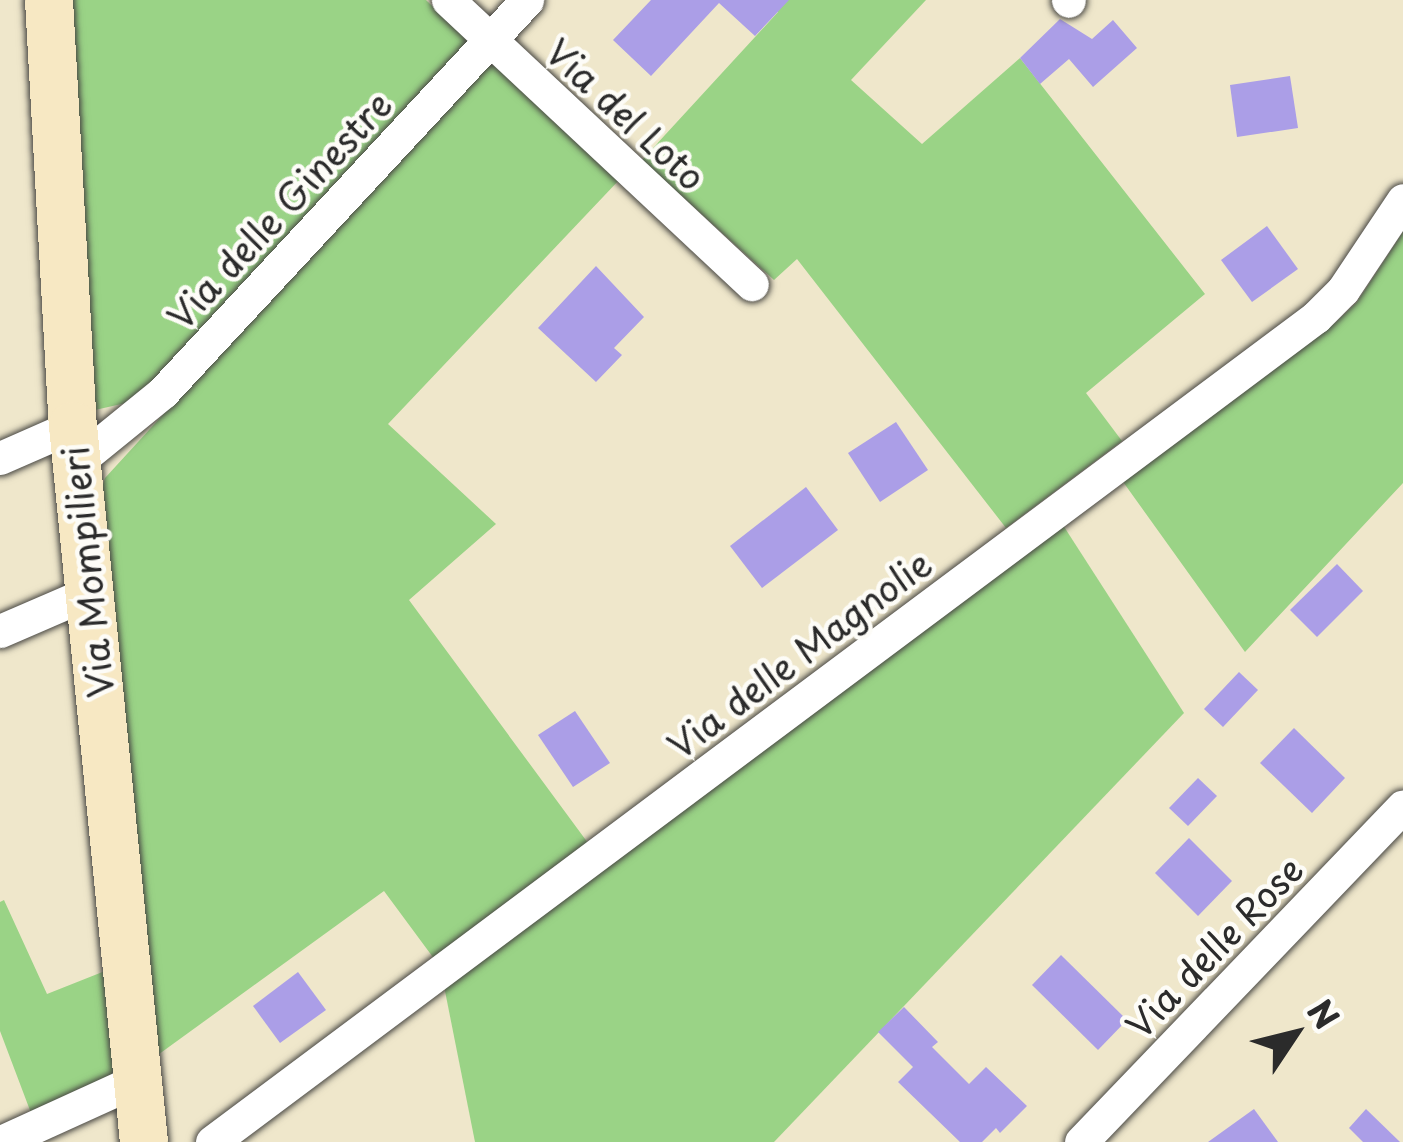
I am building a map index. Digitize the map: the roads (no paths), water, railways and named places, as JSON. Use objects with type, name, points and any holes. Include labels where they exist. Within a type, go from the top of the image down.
[{"type":"street","name":"Via Mompilieri","points":[[49,0],[75,444],[144,1142]]},
{"type":"street","name":"Via del Loto","points":[[448,0],[752,284]]},
{"type":"street","name":"Via delle Ginestre","points":[[0,458],[75,444],[163,392],[527,0]]},
{"type":"street","name":"Via delle Magnolie","points":[[212,1142],[1316,316],[1343,290],[1403,200]]},
{"type":"street","points":[[0,632],[90,592]]},
{"type":"street","name":"Via delle Rose","points":[[1082,1142],[1403,806]]},
{"type":"street","points":[[1,1142],[137,1080]]}]
